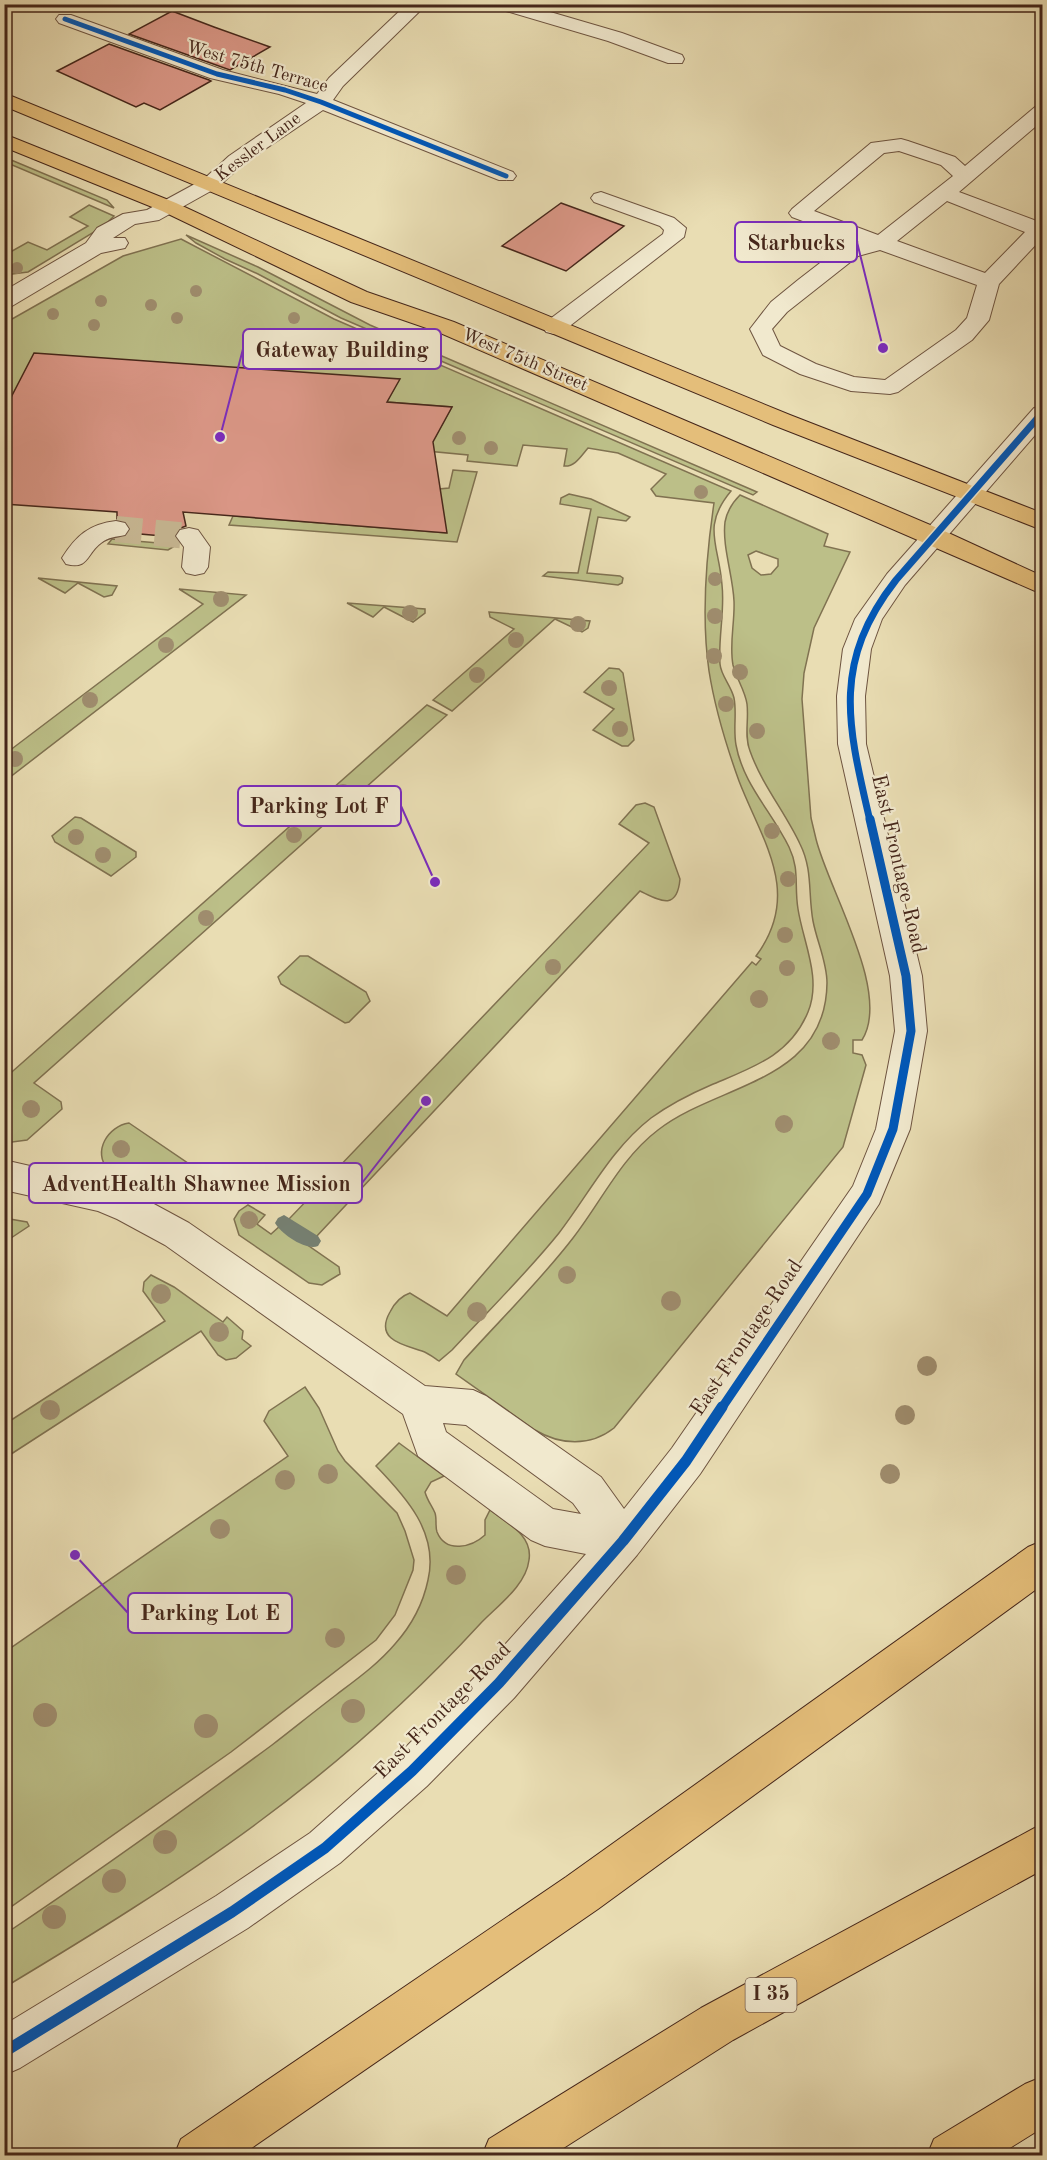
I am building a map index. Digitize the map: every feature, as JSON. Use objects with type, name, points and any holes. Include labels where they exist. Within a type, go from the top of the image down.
[{"type":"main road","name":"West 75th Street","points":[[4,99],[554,327],[967,494],[1042,522]]},
{"type":"main road","name":"West 75th Street","points":[[4,140],[161,212],[360,297],[446,327],[933,536],[1042,586]]},
{"type":"main road","points":[[198,2156],[582,1893],[1042,1561]]},
{"type":"main road","name":"I 35","points":[[506,2156],[717,2025],[1042,1846]]},
{"type":"main road","points":[[951,2156],[1042,2102]]},
{"type":"street","name":"Kessler Lane","points":[[4,301],[94,248],[122,242],[138,234],[161,212],[211,183],[236,160],[321,102],[336,82],[418,4]]},
{"type":"street","points":[[502,4],[615,37],[675,58]]},
{"type":"street","name":"West 75th Terrace","points":[[65,20],[217,74],[285,90],[321,102],[506,176]]},
{"type":"street","points":[[944,193],[1041,229],[989,282],[978,320],[964,335],[890,387],[851,384],[808,369],[771,350],[761,329],[779,307],[850,251],[881,243],[944,193],[963,172],[1042,111]]},
{"type":"street","points":[[963,172],[938,173],[890,157],[878,147],[800,213],[989,282]]},
{"type":"street","points":[[554,327],[673,237],[675,228],[667,222],[601,198]]},
{"type":"street","name":"East Frontage Road","points":[[4,2052],[232,1912],[325,1848],[412,1771],[499,1683],[623,1541],[686,1461],[867,1194],[894,1129],[911,1031],[906,976],[852,744],[849,720],[858,648],[870,618],[886,592],[967,494],[1042,414]]},
{"type":"street","points":[[75,558],[82,546],[101,530],[116,529]]},
{"type":"street","points":[[189,536],[197,548],[195,567]]},
{"type":"street","points":[[4,1175],[100,1197],[154,1221],[177,1234],[418,1403],[473,1408],[587,1490],[623,1541]]},
{"type":"street","points":[[418,1403],[431,1443],[545,1527],[623,1541]]},
{"type":"green space","points":[[4,157],[107,200],[114,208],[5,162]]},
{"type":"green space","points":[[89,205],[114,216],[104,226],[28,272],[5,275],[5,255],[28,242],[47,250],[88,226],[70,217]]},
{"type":"green space","points":[[186,235],[258,267],[370,325],[757,492],[753,495],[341,318],[225,259]]},
{"type":"green space","points":[[181,239],[334,319],[731,491],[722,504],[714,526],[723,595],[720,664],[734,698],[735,739],[740,759],[751,785],[789,847],[796,870],[800,922],[812,973],[812,999],[808,1012],[791,1040],[768,1059],[680,1100],[651,1118],[637,1130],[601,1172],[559,1233],[520,1278],[439,1361],[424,1352],[393,1340],[388,1335],[386,1321],[396,1303],[410,1293],[447,1316],[752,962],[756,965],[761,959],[756,956],[770,933],[776,911],[777,889],[774,867],[730,754],[709,671],[705,629],[706,587],[714,503],[656,496],[651,489],[666,474],[618,453],[588,448],[575,463],[564,466],[567,449],[523,445],[517,466],[467,461],[468,455],[427,451],[452,407],[387,402],[399,379],[5,411],[5,323],[123,256]]},
{"type":"green space","points":[[453,470],[477,472],[457,542],[229,525],[233,516],[446,533],[439,489],[449,488]]},
{"type":"green space","points":[[569,494],[591,499],[630,517],[626,521],[598,517],[587,573],[620,576],[623,578],[622,583],[618,585],[543,576],[548,572],[578,573],[591,509],[560,504],[561,498]]},
{"type":"green space","points":[[740,495],[828,534],[824,546],[850,552],[814,628],[804,673],[802,699],[811,818],[823,860],[855,941],[864,969],[869,996],[869,1020],[862,1040],[853,1040],[853,1053],[862,1055],[866,1065],[843,1147],[614,1428],[585,1441],[565,1441],[535,1430],[456,1374],[464,1360],[560,1254],[622,1167],[645,1141],[682,1114],[765,1076],[789,1061],[809,1042],[822,1016],[827,975],[813,921],[807,863],[794,832],[750,751],[747,740],[747,704],[733,665],[734,601],[724,531],[730,507]],"holes":[[[756,551],[778,559],[778,566],[771,574],[761,575],[752,568],[748,555]]]},
{"type":"green space","points":[[112,539],[170,544],[173,547],[168,550],[108,544]]},
{"type":"green space","points":[[38,578],[117,586],[112,595],[104,597],[78,583],[65,593]]},
{"type":"green space","points":[[179,589],[246,595],[5,781],[5,754],[203,604]]},
{"type":"green space","points":[[347,603],[425,609],[425,613],[413,622],[384,607],[373,617]]},
{"type":"green space","points":[[489,612],[590,621],[588,628],[582,632],[555,619],[452,711],[433,700],[514,629],[490,617]]},
{"type":"green space","points":[[609,668],[619,669],[623,673],[634,740],[628,746],[622,746],[593,730],[614,709],[584,692]]},
{"type":"green space","points":[[427,705],[447,715],[34,1083],[61,1102],[62,1109],[27,1140],[5,1143],[5,1078]]},
{"type":"green space","points":[[645,803],[654,807],[680,879],[675,896],[666,901],[640,891],[315,1238],[288,1220],[649,843],[619,824],[636,805]]},
{"type":"green space","points":[[75,817],[81,818],[136,852],[136,857],[111,876],[55,842],[52,836]]},
{"type":"green space","points":[[300,956],[308,956],[366,992],[370,1001],[349,1022],[345,1023],[281,984],[278,977]]},
{"type":"green space","points":[[129,1123],[195,1168],[191,1180],[183,1186],[171,1188],[143,1183],[108,1169],[103,1162],[102,1155],[105,1141],[115,1129]]},
{"type":"green space","points":[[248,1205],[265,1215],[257,1224],[271,1234],[280,1226],[339,1267],[340,1274],[322,1285],[309,1283],[239,1235],[234,1219],[239,1211]]},
{"type":"green space","points":[[4,1218],[27,1222],[29,1226],[5,1242]]},
{"type":"green space","points":[[151,1275],[174,1287],[223,1322],[227,1317],[243,1331],[242,1339],[251,1346],[236,1358],[226,1360],[218,1355],[201,1331],[5,1458],[5,1424],[165,1321],[143,1291],[144,1282]]},
{"type":"green space","points":[[305,1387],[319,1408],[338,1451],[345,1461],[397,1513],[405,1531],[414,1560],[413,1570],[395,1615],[376,1640],[231,1752],[5,1911],[5,1652],[288,1456],[264,1421],[269,1411]]},
{"type":"green space","points":[[399,1443],[444,1476],[431,1482],[425,1492],[435,1513],[437,1532],[446,1543],[460,1546],[480,1539],[485,1535],[485,1520],[490,1510],[523,1537],[527,1543],[529,1560],[527,1569],[517,1587],[401,1704],[286,1801],[226,1846],[164,1888],[5,1987],[5,1934],[272,1745],[374,1665],[401,1637],[423,1598],[430,1563],[429,1547],[417,1517],[409,1503],[376,1466]]},
{"type":"building","points":[[172,11],[270,47],[230,70],[129,34]]},
{"type":"building","points":[[109,44],[211,81],[160,110],[144,103],[136,107],[57,71]]},
{"type":"building","points":[[561,203],[624,226],[566,271],[502,246]]},
{"type":"building","points":[[34,353],[400,379],[387,402],[452,407],[433,442],[447,533],[183,512],[186,526],[178,529],[174,537],[129,533],[131,528],[125,521],[117,519],[117,512],[4,504],[4,411]]},
{"type":"waterway","points":[[284,1223],[312,1241]]},
{"type":"tunnel","points":[[116,529],[189,536]]},
{"type":"cycle path","points":[[65,19],[217,74],[285,90],[321,102],[506,176]]},
{"type":"cycle path","points":[[4,2052],[232,1912],[325,1848],[412,1771],[499,1683],[623,1541],[686,1461],[867,1194],[893,1129],[911,1031],[906,976],[852,744],[851,696],[857,649],[869,619],[896,580],[969,493],[1042,413]]},
{"type":"place","name":"Starbucks","points":[[883,348]]},
{"type":"place","name":"Gateway Building","points":[[220,437]]},
{"type":"place","name":"Parking Lot F","points":[[435,882]]},
{"type":"place","name":"AdventHealth Shawnee Mission","points":[[426,1101]]},
{"type":"place","name":"Parking Lot E","points":[[75,1555]]}]
